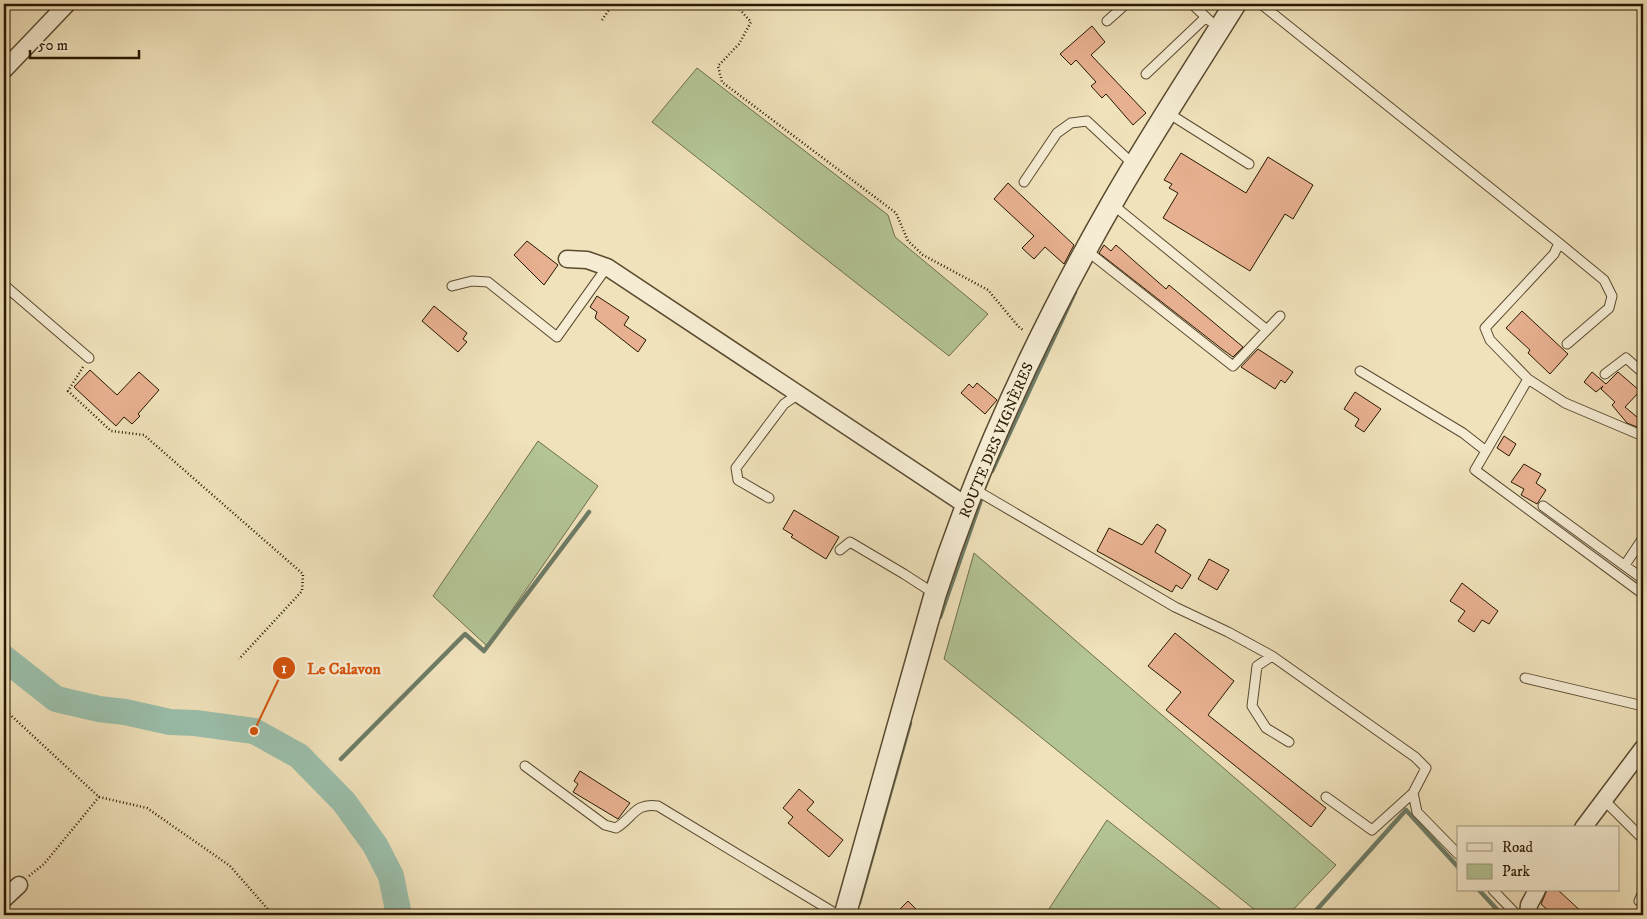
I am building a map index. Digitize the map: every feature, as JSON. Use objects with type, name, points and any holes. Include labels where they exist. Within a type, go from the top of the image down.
[{"type":"street","points":[[4,70],[67,4]]},
{"type":"street","name":"ROUTE DES VIGNÈRES","points":[[845,915],[935,595],[970,498],[1038,341],[1086,250],[1134,166],[1168,113],[1213,23],[1235,4]]},
{"type":"street","points":[[568,259],[587,260],[607,267],[797,395],[970,498]]},
{"type":"street","points":[[1584,826],[1643,748]]},
{"type":"street","points":[[4,899],[19,885]]},
{"type":"street","points":[[1528,915],[1529,904],[1536,892]]},
{"type":"lane","points":[[1107,22],[1126,4]]},
{"type":"lane","points":[[1146,74],[1213,23],[1192,4]]},
{"type":"lane","points":[[1261,4],[1604,280],[1612,296],[1609,308],[1567,344]]},
{"type":"lane","points":[[1168,113],[1249,164]]},
{"type":"lane","points":[[1024,182],[1057,133],[1072,123],[1087,121],[1134,166]]},
{"type":"lane","points":[[1112,204],[1267,330]]},
{"type":"lane","points":[[1559,243],[1554,254],[1485,328],[1490,340],[1528,378],[1565,403],[1643,436]]},
{"type":"lane","points":[[1086,250],[1233,366],[1280,316]]},
{"type":"lane","points":[[452,286],[472,281],[488,282],[557,337],[607,267]]},
{"type":"lane","points":[[4,285],[89,358]]},
{"type":"lane","points":[[1605,374],[1626,358],[1643,373]]},
{"type":"lane","points":[[1360,371],[1463,433],[1486,451]]},
{"type":"lane","points":[[1528,378],[1475,470],[1643,594]]},
{"type":"lane","points":[[769,498],[738,480],[736,468],[784,404],[797,395]]},
{"type":"lane","points":[[970,498],[1272,656],[1415,757],[1426,768],[1413,793],[1372,830],[1326,797]]},
{"type":"lane","points":[[1543,506],[1643,579]]},
{"type":"lane","points":[[1625,565],[1643,538]]},
{"type":"lane","points":[[840,550],[850,542],[935,595]]},
{"type":"lane","points":[[1272,656],[1257,666],[1252,706],[1266,728],[1288,742]]},
{"type":"lane","points":[[1525,678],[1643,706]]},
{"type":"lane","points":[[525,766],[605,825],[616,828],[625,822],[638,808],[647,804],[658,806],[838,915]]},
{"type":"lane","points":[[1413,793],[1418,812],[1457,853]]},
{"type":"lane","points":[[1604,800],[1643,839]]},
{"type":"lane","points":[[1495,892],[1517,915]]},
{"type":"lane","points":[[1639,901],[1643,892]]},
{"type":"lane","points":[[4,912],[10,915]]},
{"type":"path","points":[[602,20],[613,4]]},
{"type":"path","points":[[735,4],[751,22],[739,44],[718,66],[722,82],[896,213],[908,241],[923,255],[988,290],[1018,326],[1038,341]]},
{"type":"path","points":[[89,358],[68,391],[111,431],[144,435],[302,574],[302,591],[240,659]]},
{"type":"path","points":[[4,709],[99,797],[147,808],[230,866],[272,915]]},
{"type":"path","points":[[19,885],[44,864],[99,797]]},
{"type":"green space","points":[[697,68],[888,215],[895,237],[988,314],[949,356],[652,122]]},
{"type":"green space","points":[[538,441],[598,486],[487,646],[433,596]]},
{"type":"green space","points":[[974,553],[1336,865],[1288,915],[1261,915],[944,659]]},
{"type":"green space","points":[[1107,820],[1228,915],[1045,915]]},
{"type":"building","points":[[1092,26],[1105,42],[1091,55],[1146,113],[1133,125],[1106,94],[1102,98],[1091,86],[1096,82],[1076,60],[1071,65],[1060,54]]},
{"type":"building","points":[[1181,153],[1246,193],[1268,157],[1313,185],[1293,219],[1285,214],[1250,271],[1163,218],[1178,193],[1169,188],[1172,184],[1164,180]]},
{"type":"building","points":[[1008,183],[1074,245],[1064,264],[1045,247],[1034,259],[1022,248],[1034,236],[994,199]]},
{"type":"building","points":[[527,241],[558,265],[544,285],[514,255]]},
{"type":"building","points":[[1104,245],[1111,251],[1116,245],[1166,289],[1169,285],[1243,347],[1233,357],[1222,349],[1099,253]]},
{"type":"building","points":[[597,296],[629,317],[624,325],[646,340],[638,352],[595,318],[597,312],[590,307]]},
{"type":"building","points":[[434,306],[467,333],[463,339],[467,342],[458,352],[422,321]]},
{"type":"building","points":[[1522,311],[1568,354],[1550,374],[1528,353],[1530,350],[1506,328]]},
{"type":"building","points":[[1258,349],[1293,372],[1285,383],[1281,380],[1275,389],[1241,367]]},
{"type":"building","points":[[90,370],[117,395],[139,372],[159,390],[138,414],[140,416],[132,424],[124,417],[116,426],[74,387]]},
{"type":"building","points":[[1592,372],[1606,384],[1618,372],[1640,391],[1625,407],[1643,422],[1637,427],[1627,423],[1612,405],[1615,402],[1601,389],[1603,386],[1596,392],[1584,382]]},
{"type":"building","points":[[977,383],[997,400],[985,414],[961,393],[969,384],[973,388]]},
{"type":"building","points":[[1355,392],[1381,409],[1364,432],[1355,426],[1359,419],[1344,409]]},
{"type":"building","points":[[1504,436],[1516,444],[1509,456],[1497,448]]},
{"type":"building","points":[[1524,464],[1541,474],[1536,483],[1546,490],[1537,504],[1521,495],[1524,489],[1511,482]]},
{"type":"building","points":[[794,510],[839,537],[826,559],[791,537],[793,535],[783,529]]},
{"type":"building","points":[[1157,524],[1166,530],[1155,552],[1191,575],[1182,589],[1176,585],[1172,592],[1097,551],[1109,528],[1142,545]]},
{"type":"building","points":[[1209,559],[1229,570],[1217,590],[1198,579]]},
{"type":"building","points":[[1462,583],[1498,611],[1489,624],[1482,620],[1474,632],[1458,621],[1465,611],[1450,601]]},
{"type":"building","points":[[1175,633],[1234,681],[1208,715],[1326,808],[1311,827],[1166,710],[1181,692],[1148,666]]},
{"type":"building","points":[[580,771],[630,803],[618,819],[573,792],[578,784],[574,781]]},
{"type":"building","points":[[799,789],[814,802],[807,810],[843,840],[829,857],[788,823],[793,817],[783,808]]},
{"type":"building","points":[[1546,892],[1560,892],[1585,915],[1553,915],[1541,904]]},
{"type":"building","points":[[908,901],[922,915],[894,915]]},
{"type":"waterway","points":[[992,471],[1075,292]]},
{"type":"waterway","points":[[940,617],[983,494]]},
{"type":"waterway","points":[[341,759],[465,634],[484,651],[589,512]]},
{"type":"waterway","points":[[4,658],[56,699],[170,722],[195,723],[254,731],[299,756],[344,802],[375,845],[391,876],[399,915]]},
{"type":"waterway","points":[[859,903],[910,723]]},
{"type":"waterway","points":[[1312,915],[1406,810],[1457,866]]},
{"type":"waterway","points":[[1481,892],[1502,915]]},
{"type":"place","name":"Le Calavon","points":[[254,731]]}]
